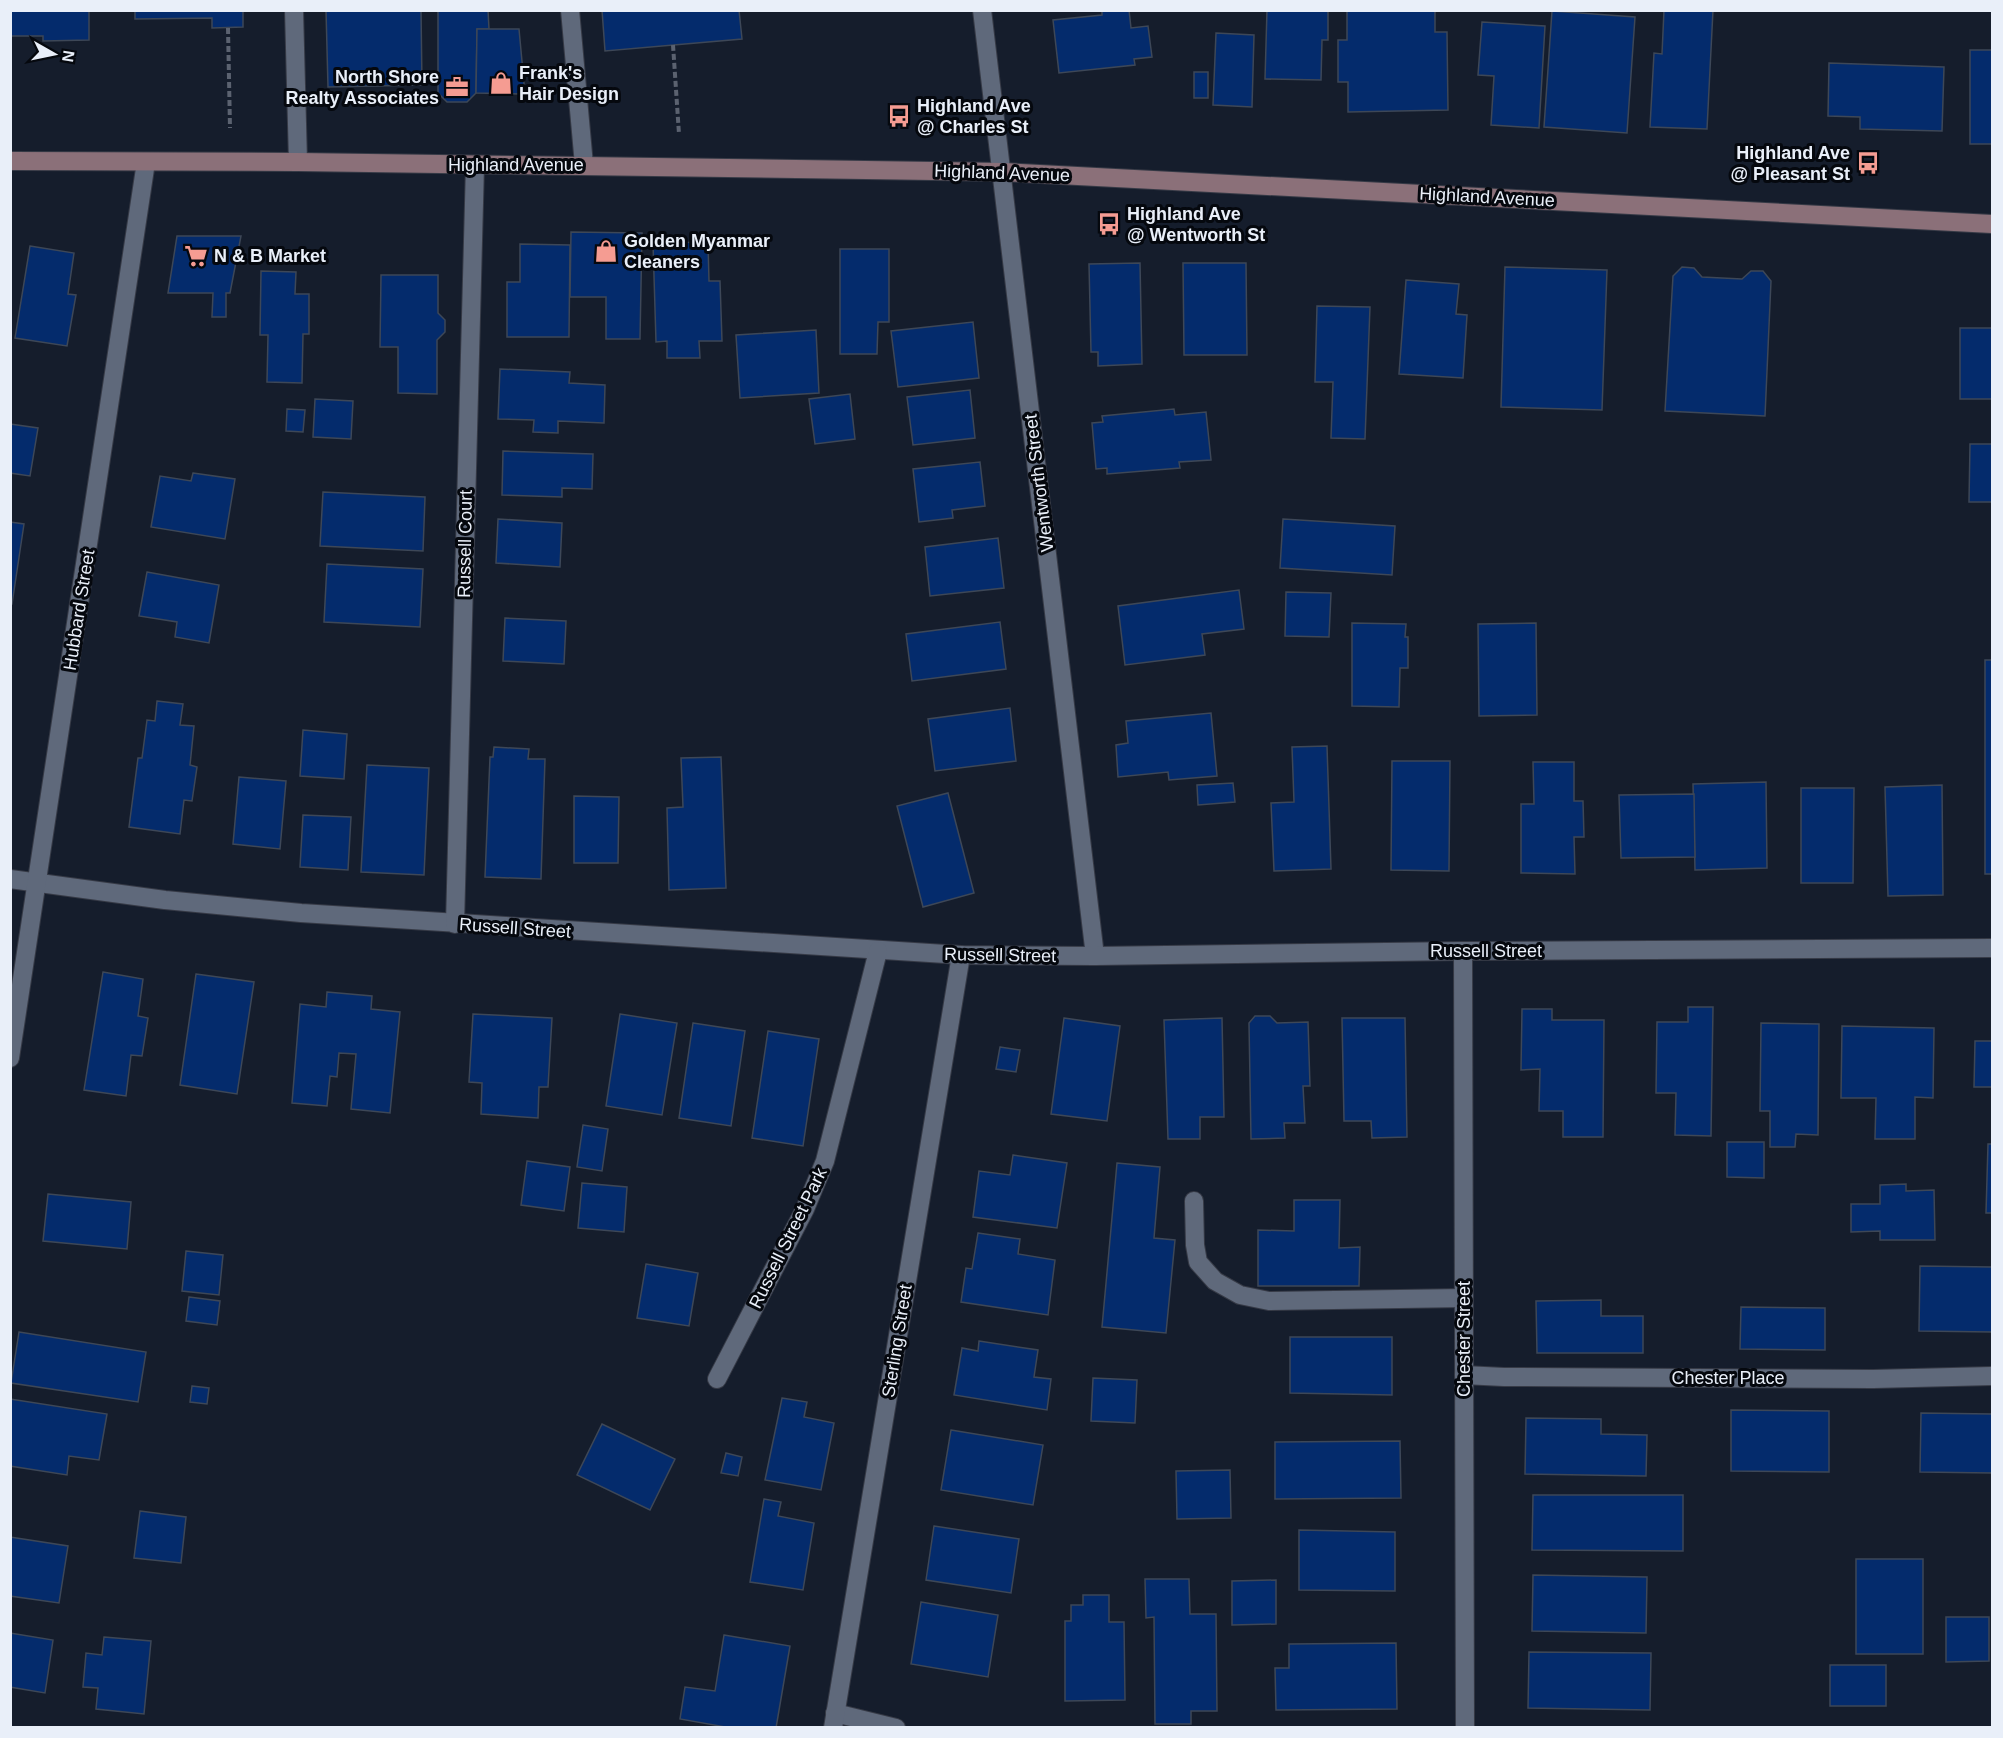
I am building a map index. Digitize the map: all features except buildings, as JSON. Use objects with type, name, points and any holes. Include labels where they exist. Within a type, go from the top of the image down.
[{"type":"main road","name":"Highland Avenue","points":[[10,161],[298,162],[1003,171],[1992,224]]},
{"type":"street","points":[[294,10],[298,162]]},
{"type":"street","points":[[570,10],[584,165]]},
{"type":"street","name":"Wentworth Street","points":[[982,10],[1095,956]]},
{"type":"street","name":"Hubbard Street","points":[[10,1058],[146,162]]},
{"type":"street","name":"Russell Court","points":[[455,924],[475,165]]},
{"type":"street","name":"Russell Street","points":[[10,879],[165,900],[312,914],[961,956],[1992,948]]},
{"type":"street","name":"Russell Street Park","points":[[717,1379],[805,1209],[825,1161],[878,951]]},
{"type":"street","name":"Chester Street","points":[[1463,951],[1465,1728]]},
{"type":"street","name":"Sterling Street","points":[[834,1720],[961,956]]},
{"type":"street","points":[[1194,1201],[1195,1245],[1198,1262],[1215,1281],[1240,1295],[1269,1301],[1464,1298]]},
{"type":"street","name":"Chester Place","points":[[1464,1375],[1861,1379],[1992,1376]]},
{"type":"street","points":[[834,1720],[897,1728]]},
{"type":"path","points":[[228,28],[230,162]]},
{"type":"path","points":[[673,45],[681,167]]},
{"type":"place","name":"Frank's Hair Design","points":[[501,83]]},
{"type":"place","name":"North Shore Realty Associates","points":[[457,87]]},
{"type":"place","name":"Highland Ave @ Charles St","points":[[899,116]]},
{"type":"place","name":"Highland Ave @ Pleasant St","points":[[1868,163]]},
{"type":"place","name":"Highland Ave @ Wentworth St","points":[[1109,224]]},
{"type":"place","name":"Golden Myanmar Cleaners","points":[[606,251]]},
{"type":"place","name":"N & B Market","points":[[196,256]]}]
